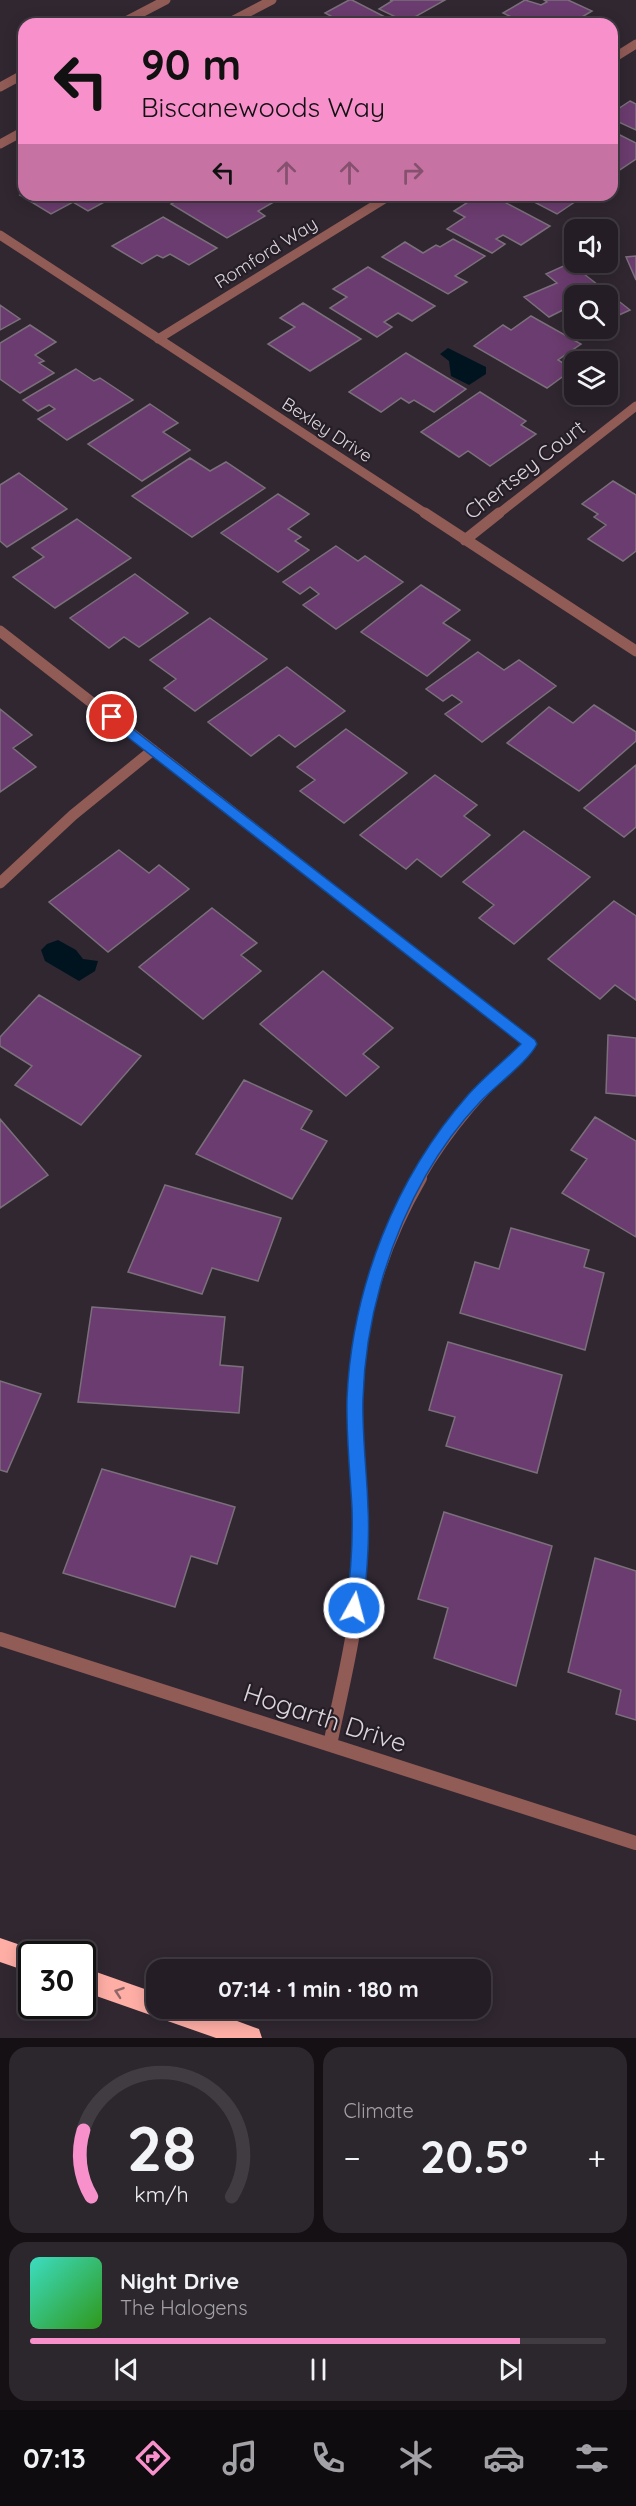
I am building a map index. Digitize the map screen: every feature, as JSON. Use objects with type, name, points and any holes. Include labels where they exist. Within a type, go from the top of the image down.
[{"type":"highway","points":[[0,1950],[18,1956]]},
{"type":"highway","points":[[96,1984],[146,2001]]},
{"type":"highway","points":[[197,2019],[250,2038]]},
{"type":"street","points":[[132,18],[166,0]]},
{"type":"street","points":[[238,18],[272,0]]},
{"type":"street","points":[[618,56],[634,48]]},
{"type":"street","points":[[0,87],[18,77]]},
{"type":"street","points":[[0,144],[18,134]]},
{"type":"street","name":"Romford Way","points":[[158,339],[381,201]]},
{"type":"street","name":"Bexley Drive","points":[[0,235],[636,651]]},
{"type":"street","name":"Chertsey Court","points":[[465,540],[636,406]]},
{"type":"street","points":[[0,631],[530,1044],[474,1098],[422,1169],[396,1221],[369,1299],[360,1347],[355,1397],[360,1568],[352,1628],[330,1745]]},
{"type":"street","points":[[0,883],[73,815],[153,750]]},
{"type":"street","name":"Hogarth Drive","points":[[0,1639],[636,1843]]},
{"type":"water","points":[[448,348],[486,367],[486,374],[469,385],[451,376],[449,361],[440,354]]},
{"type":"water","points":[[58,940],[76,950],[83,959],[98,961],[95,971],[79,981],[45,961],[41,950],[47,944]]},
{"type":"building","points":[[352,0],[387,18],[334,18],[325,13]]},
{"type":"building","points":[[390,0],[445,0],[413,18],[398,18],[379,9],[392,1]]},
{"type":"building","points":[[525,0],[541,5],[547,2],[544,0],[568,0],[592,11],[580,18],[513,18],[503,13]]},
{"type":"building","points":[[630,101],[636,104],[636,130],[618,122],[618,109]]},
{"type":"building","points":[[618,134],[636,143],[636,159],[618,171]]},
{"type":"building","points":[[30,201],[106,201],[88,211],[73,202],[51,214]]},
{"type":"building","points":[[176,201],[268,201],[272,203],[258,211],[265,216],[227,238],[171,204]]},
{"type":"building","points":[[470,201],[502,201],[550,226],[521,245],[503,235],[496,239],[505,244],[492,253],[447,229],[465,217],[454,211]]},
{"type":"building","points":[[532,201],[576,201],[557,214]]},
{"type":"building","points":[[163,217],[217,248],[189,265],[170,254],[163,258],[157,255],[142,264],[112,246]]},
{"type":"building","points":[[453,239],[485,256],[455,276],[467,282],[448,294],[382,257],[405,242],[423,253]]},
{"type":"building","points":[[636,256],[636,280],[626,257]]},
{"type":"building","points":[[564,266],[564,273],[583,273],[598,285],[564,285],[564,311],[549,317],[524,297],[557,283],[546,274]]},
{"type":"building","points":[[368,267],[435,306],[412,321],[398,313],[384,322],[392,327],[377,337],[330,308],[347,297],[333,289]]},
{"type":"building","points":[[618,301],[630,310],[618,315]]},
{"type":"building","points":[[303,303],[361,339],[310,371],[268,344],[295,327],[280,318]]},
{"type":"building","points":[[0,305],[20,319],[0,330]]},
{"type":"building","points":[[531,316],[564,334],[564,339],[572,339],[581,344],[571,351],[564,351],[564,356],[558,360],[564,364],[564,376],[547,388],[474,346],[503,325],[511,330]]},
{"type":"building","points":[[30,325],[56,342],[35,355],[44,361],[39,363],[54,373],[20,393],[0,379],[0,343]]},
{"type":"building","points":[[406,353],[466,389],[434,412],[414,400],[409,403],[401,398],[381,412],[349,392]]},
{"type":"building","points":[[76,369],[94,381],[100,378],[133,400],[67,440],[38,419],[55,409],[49,405],[38,411],[23,400]]},
{"type":"building","points":[[480,392],[526,421],[521,425],[536,434],[490,466],[468,451],[459,457],[421,432]]},
{"type":"building","points":[[150,404],[178,423],[163,432],[190,450],[142,481],[88,444]]},
{"type":"building","points":[[190,458],[210,471],[226,462],[265,488],[192,537],[132,496]]},
{"type":"building","points":[[19,473],[67,509],[7,547],[0,541],[0,485]]},
{"type":"building","points":[[613,481],[636,495],[636,551],[623,561],[588,539],[606,525],[594,517],[598,514],[582,504]]},
{"type":"building","points":[[278,494],[309,514],[288,529],[301,537],[295,541],[309,550],[278,572],[221,533]]},
{"type":"building","points":[[77,519],[131,558],[55,608],[13,577],[44,557],[32,548]]},
{"type":"building","points":[[336,546],[358,561],[365,556],[403,582],[336,629],[303,605],[319,594],[310,587],[300,594],[283,582]]},
{"type":"building","points":[[135,574],[188,613],[139,647],[124,637],[109,648],[70,618]]},
{"type":"building","points":[[421,585],[460,610],[443,623],[470,640],[427,676],[361,632]]},
{"type":"building","points":[[210,618],[267,659],[195,711],[164,688],[176,679],[150,660]]},
{"type":"building","points":[[478,652],[504,670],[519,660],[556,686],[482,742],[445,714],[462,702],[452,695],[443,701],[426,689]]},
{"type":"building","points":[[287,667],[345,711],[295,747],[279,735],[251,756],[208,722]]},
{"type":"building","points":[[594,705],[636,732],[636,741],[579,791],[507,743],[549,707],[573,723]]},
{"type":"building","points":[[0,709],[32,735],[13,748],[36,767],[0,792]]},
{"type":"building","points":[[346,729],[407,773],[344,823],[300,791],[315,780],[297,767]]},
{"type":"building","points":[[636,765],[636,827],[624,837],[584,808]]},
{"type":"building","points":[[435,775],[477,805],[464,816],[490,835],[441,877],[417,859],[406,869],[360,835]]},
{"type":"building","points":[[524,831],[590,877],[514,944],[479,918],[494,905],[463,882]]},
{"type":"building","points":[[119,850],[149,873],[159,865],[189,889],[108,952],[49,902]]},
{"type":"building","points":[[614,901],[636,916],[636,1000],[615,985],[600,999],[548,959]]},
{"type":"building","points":[[212,908],[257,943],[241,955],[261,971],[203,1019],[139,967]]},
{"type":"building","points":[[323,971],[393,1028],[363,1054],[379,1067],[346,1096],[260,1024]]},
{"type":"building","points":[[39,995],[141,1056],[81,1125],[15,1085],[32,1066],[0,1046],[0,1037]]},
{"type":"building","points":[[608,1035],[636,1038],[636,1096],[606,1093]]},
{"type":"building","points":[[244,1080],[312,1111],[301,1129],[327,1141],[292,1199],[196,1154]]},
{"type":"building","points":[[595,1117],[636,1141],[636,1237],[562,1193],[587,1159],[571,1150]]},
{"type":"building","points":[[0,1119],[48,1175],[0,1208]]},
{"type":"building","points":[[165,1185],[281,1218],[258,1281],[212,1268],[202,1294],[128,1272]]},
{"type":"building","points":[[511,1228],[589,1250],[584,1267],[604,1273],[585,1350],[460,1313],[475,1262],[499,1269]]},
{"type":"building","points":[[92,1307],[225,1317],[220,1365],[243,1367],[239,1413],[78,1402]]},
{"type":"building","points":[[448,1342],[562,1375],[537,1473],[446,1446],[455,1417],[429,1410]]},
{"type":"building","points":[[0,1381],[41,1394],[7,1472],[0,1470]]},
{"type":"building","points":[[102,1469],[235,1507],[217,1564],[191,1556],[175,1607],[63,1573]]},
{"type":"building","points":[[444,1512],[552,1546],[516,1686],[434,1658],[448,1608],[418,1599]]},
{"type":"building","points":[[595,1558],[636,1571],[636,1720],[616,1714],[621,1690],[568,1672]]},
{"type":"route","points":[[112,717],[530,1044],[474,1098],[446,1133],[422,1169],[400,1210],[383,1253],[369,1299],[360,1347],[355,1397],[360,1568],[354,1608]]}]
